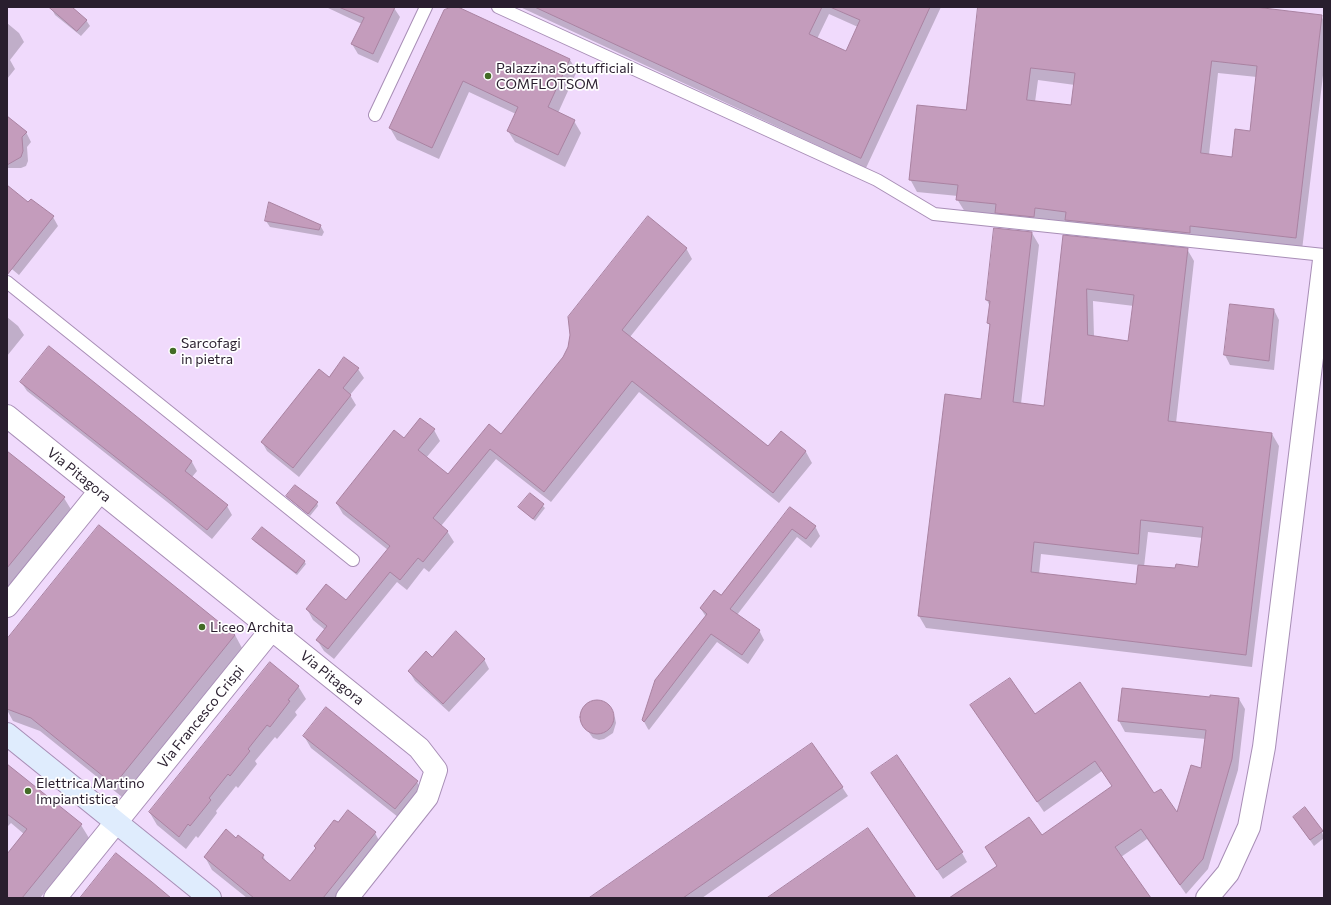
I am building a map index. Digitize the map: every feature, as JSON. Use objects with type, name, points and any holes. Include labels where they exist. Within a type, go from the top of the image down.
[{"type":"main road","points":[[7,734],[210,898]]},
{"type":"street","points":[[1207,898],[1228,873],[1249,827],[1262,754],[1324,260]]},
{"type":"street","name":"Via Pitagora","points":[[7,416],[419,748],[436,770],[427,797],[347,898]]},
{"type":"street","points":[[7,606],[100,491]]},
{"type":"street","name":"Via Francesco Crispi","points":[[54,898],[272,630]]},
{"type":"lane","points":[[375,116],[426,7]]},
{"type":"lane","points":[[498,7],[877,180],[934,214],[1324,255]]},
{"type":"lane","points":[[7,282],[353,560]]},
{"type":"building","points":[[49,7],[72,7],[87,20],[77,31]]},
{"type":"building","points":[[339,7],[395,7],[373,54],[351,44],[364,18]]},
{"type":"building","name":"Palazzina Sottufficiali COMFLOTSOM","points":[[452,7],[458,7],[570,59],[548,107],[575,120],[558,155],[507,131],[518,107],[463,81],[432,148],[389,128],[444,10]]},
{"type":"building","points":[[535,7],[822,7],[809,34],[846,51],[860,20],[830,7],[930,7],[861,158]]},
{"type":"building","points":[[978,7],[1255,7],[1322,15],[1296,238],[1190,226],[1190,233],[1065,220],[1066,212],[1035,208],[1034,217],[995,213],[996,204],[956,200],[958,185],[909,180],[917,105],[966,110]],"holes":[[[1212,61],[1257,66],[1250,131],[1235,129],[1232,157],[1201,153]],[[1031,68],[1075,73],[1071,105],[1027,100]]]},
{"type":"building","points":[[7,116],[27,132],[22,137],[23,151],[21,157],[7,165]]},
{"type":"building","points":[[7,185],[28,202],[31,199],[54,216],[7,275]]},
{"type":"building","points":[[269,202],[321,225],[319,230],[265,221]]},
{"type":"building","points":[[648,216],[687,248],[622,330],[768,446],[781,431],[806,451],[773,493],[632,381],[544,492],[490,449],[433,518],[448,531],[423,562],[418,558],[400,580],[390,572],[328,649],[316,640],[327,626],[306,609],[326,584],[346,600],[390,546],[336,503],[394,430],[404,438],[420,418],[435,429],[418,450],[448,474],[489,424],[501,434],[563,357],[568,347],[570,335],[568,317]]},
{"type":"building","points":[[994,228],[1032,232],[1013,402],[1044,406],[1063,235],[1188,248],[1168,421],[1272,433],[1246,655],[918,616],[945,394],[981,399],[990,324],[987,323],[990,301],[986,300]],"holes":[[[1087,289],[1134,295],[1128,341],[1088,335]],[[1141,520],[1203,527],[1198,567],[1176,564],[1175,568],[1138,565],[1136,584],[1031,572],[1034,542],[1138,554]]]},
{"type":"building","points":[[1230,304],[1274,309],[1269,361],[1224,355]]},
{"type":"building","points":[[49,346],[192,461],[185,471],[228,505],[207,530],[20,382]]},
{"type":"building","points":[[344,357],[359,368],[343,388],[351,395],[293,468],[261,442],[319,369],[329,377]]},
{"type":"building","points":[[7,451],[65,497],[7,568]]},
{"type":"building","points":[[295,485],[318,502],[308,514],[286,496]]},
{"type":"building","points":[[530,493],[544,504],[533,519],[518,507]]},
{"type":"building","points":[[790,507],[816,526],[806,539],[792,529],[730,609],[760,630],[742,655],[711,634],[644,722],[642,720],[655,680],[707,614],[700,608],[714,590],[721,595]]},
{"type":"building","points":[[99,525],[235,635],[114,785],[31,718],[7,709],[7,639]]},
{"type":"building","points":[[262,527],[305,561],[296,573],[252,539]]},
{"type":"building","points":[[456,631],[485,659],[443,704],[408,671],[426,651],[432,657]]},
{"type":"building","points":[[270,662],[299,686],[288,700],[290,701],[270,727],[267,725],[248,749],[250,751],[230,776],[228,774],[209,798],[211,800],[190,826],[188,824],[179,837],[149,812]]},
{"type":"building","points":[[1010,678],[1035,714],[1080,682],[1154,793],[1161,789],[1177,812],[1191,765],[1201,768],[1206,730],[1118,721],[1122,688],[1210,697],[1210,695],[1239,698],[1232,759],[1203,859],[1180,885],[1141,829],[1115,847],[1151,898],[949,898],[997,866],[985,847],[1029,817],[1042,835],[1112,786],[1095,761],[1037,802],[970,705]]},
{"type":"building","points":[[597,700],[609,705],[614,717],[609,729],[597,734],[585,729],[580,717],[585,705]]},
{"type":"building","points":[[326,707],[418,781],[395,809],[303,736]]},
{"type":"building","points":[[812,743],[843,787],[683,898],[589,898]]},
{"type":"building","points":[[897,755],[963,852],[937,870],[871,773]]},
{"type":"building","points":[[7,764],[82,824],[22,898],[7,898],[7,854],[27,829],[7,814]]},
{"type":"building","points":[[1305,807],[1323,831],[1310,840],[1293,817]]},
{"type":"building","points":[[348,810],[376,832],[323,898],[254,898],[204,857],[226,829],[236,838],[238,835],[264,855],[262,858],[290,881],[316,848],[314,846],[334,820],[338,822]]},
{"type":"building","points":[[868,828],[916,898],[767,898]]},
{"type":"building","points":[[116,853],[152,882],[171,898],[80,898]]},
{"type":"place","name":"Palazzina Sottufficiali COMFLOTSOM","points":[[488,76]]},
{"type":"place","name":"Sarcofagi in pietra","points":[[173,351]]},
{"type":"place","name":"Liceo Archita","points":[[202,627]]},
{"type":"place","name":"Elettrica Martino Impiantistica","points":[[28,791]]}]
